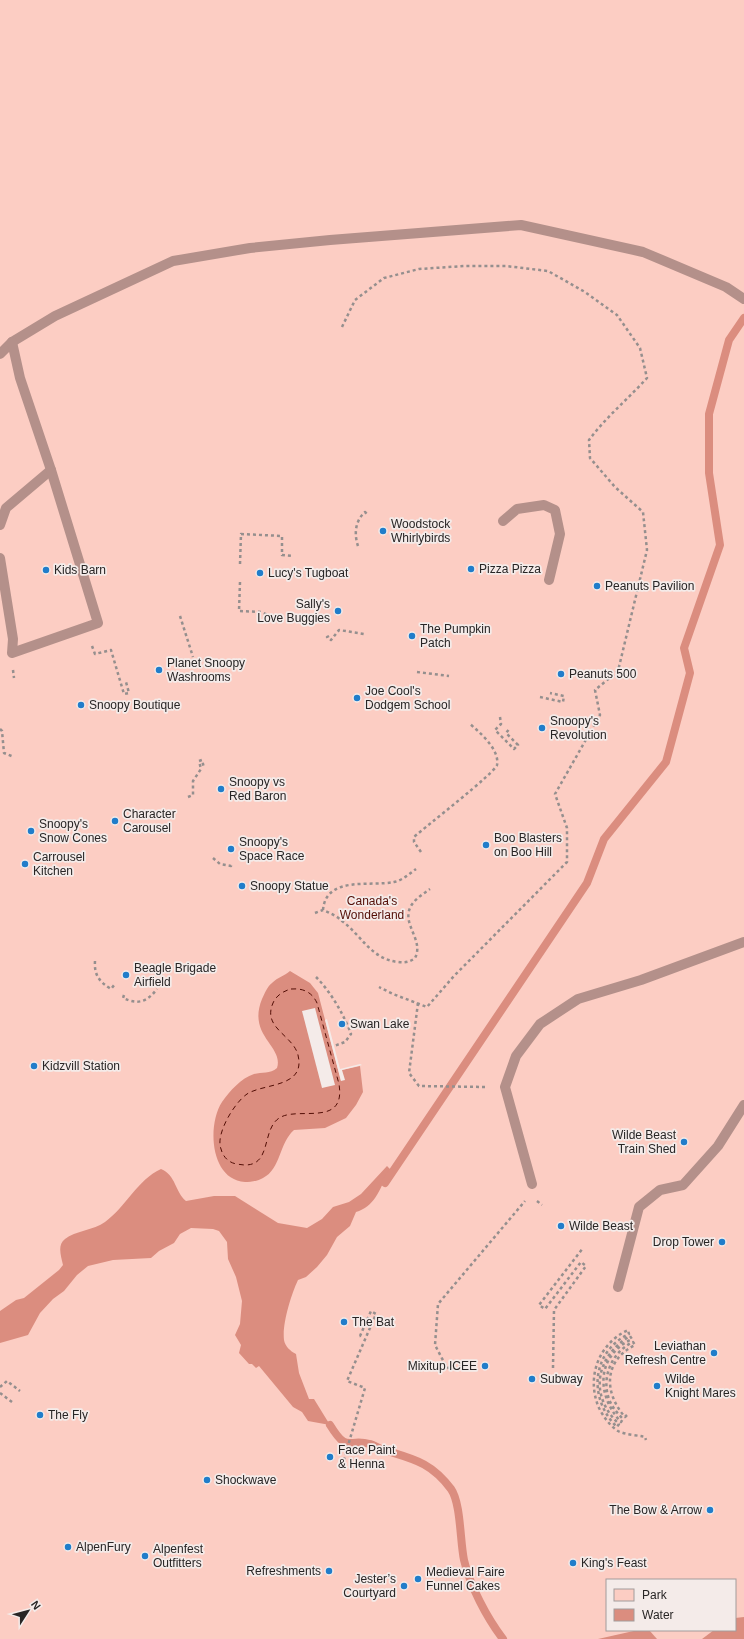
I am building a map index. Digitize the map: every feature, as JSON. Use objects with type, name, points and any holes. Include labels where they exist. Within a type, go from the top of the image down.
[{"type":"lane","points":[[0,354],[12,342],[55,316],[173,261],[250,248],[330,240],[521,225],[643,252],[726,287],[744,299]]},
{"type":"lane","points":[[0,558],[13,639],[12,654],[98,623],[51,470],[20,378],[12,342]]},
{"type":"lane","points":[[0,525],[6,508],[51,470]]},
{"type":"lane","points":[[503,521],[517,510],[544,505],[555,510],[560,534],[549,580]]},
{"type":"lane","points":[[532,1184],[505,1087],[516,1056],[540,1024],[578,999],[641,980],[744,942]]},
{"type":"lane","points":[[618,1287],[639,1207],[660,1190],[683,1185],[718,1146],[744,1105]]},
{"type":"path","points":[[358,546],[356,537],[357,524],[362,515],[365,512],[367,514]]},
{"type":"path","points":[[240,564],[241,534],[282,536],[282,555],[293,556]]},
{"type":"path","points":[[240,582],[239,611],[261,612],[273,617]]},
{"type":"path","points":[[180,616],[193,657]]},
{"type":"path","points":[[86,627],[95,654],[111,650],[124,694],[129,693],[126,682],[128,681]]},
{"type":"path","points":[[328,636],[327,637],[331,640],[339,630],[364,634]]},
{"type":"path","points":[[417,672],[449,676]]},
{"type":"path","points":[[540,697],[563,702],[564,696],[550,693]]},
{"type":"path","points":[[500,717],[501,724],[495,730],[514,749],[518,745],[506,733],[510,728]]},
{"type":"path","points":[[421,852],[414,842],[414,837],[474,788],[497,766],[496,758],[491,746],[469,723]]},
{"type":"path","points":[[0,729],[2,731],[4,753],[14,757]]},
{"type":"path","points":[[188,797],[193,795],[194,781],[201,769],[198,761],[202,760],[204,768]]},
{"type":"path","points":[[214,858],[222,865],[231,866],[230,865]]},
{"type":"path","points":[[323,910],[330,894],[340,887],[351,884],[396,881],[416,870]]},
{"type":"path","points":[[315,913],[323,910],[343,921],[377,956],[391,962],[407,962],[415,958],[418,949],[408,921],[409,911],[415,901],[430,889]]},
{"type":"path","points":[[95,961],[94,971],[102,983],[112,989],[115,984]]},
{"type":"path","points":[[316,977],[322,983],[347,1023],[351,1034],[346,1042],[334,1046]]},
{"type":"path","points":[[124,995],[123,998],[139,1003],[146,1000],[157,989]]},
{"type":"path","points":[[418,1003],[409,1073],[419,1086],[505,1087]]},
{"type":"path","points":[[462,1366],[446,1368],[435,1345],[438,1304],[530,1195]]},
{"type":"path","points":[[536,1200],[542,1205]]},
{"type":"path","points":[[553,1368],[554,1310],[586,1266],[581,1262],[545,1309],[539,1305],[582,1248]]},
{"type":"path","points":[[342,1466],[365,1388],[347,1381],[376,1314],[371,1311],[360,1336],[357,1335]]},
{"type":"path","points":[[628,1330],[629,1334],[613,1344],[604,1356],[597,1375],[600,1402],[607,1415],[621,1422],[604,1417],[598,1406],[594,1388],[594,1372],[598,1361],[607,1346],[614,1338],[628,1330]]},
{"type":"path","points":[[630,1336],[632,1339],[619,1347],[610,1358],[603,1382],[607,1404],[621,1422],[612,1417],[604,1404],[601,1394],[600,1375],[603,1365],[610,1352],[620,1342],[630,1336]]},
{"type":"path","points":[[621,1422],[608,1398],[606,1380],[608,1370],[617,1354],[633,1342],[635,1345],[626,1350],[617,1360],[610,1380],[614,1401],[621,1422],[618,1431],[645,1437],[646,1440]]},
{"type":"path","points":[[0,1387],[7,1381],[20,1391]]},
{"type":"path","points":[[0,1393],[12,1402]]},
{"type":"green space","name":"Canada's Wonderland","points":[[0,0],[744,0],[744,1639],[0,1639]]},
{"type":"water","points":[[290,971],[310,983],[318,993],[341,1081],[342,1070],[360,1066],[363,1092],[356,1105],[346,1118],[325,1128],[294,1130],[285,1142],[277,1162],[269,1174],[259,1180],[245,1182],[233,1179],[225,1172],[218,1162],[213,1137],[214,1124],[217,1112],[222,1102],[236,1085],[249,1076],[269,1072],[277,1068],[278,1060],[276,1053],[262,1031],[259,1022],[259,1012],[262,999],[269,986],[276,979]]},
{"type":"water","points":[[387,1166],[390,1169],[390,1172],[387,1174],[376,1197],[362,1210],[356,1212],[350,1226],[337,1237],[327,1255],[317,1267],[306,1277],[298,1280],[290,1301],[284,1326],[285,1344],[296,1354],[299,1373],[309,1399],[314,1399],[330,1425],[308,1421],[302,1412],[293,1407],[259,1366],[256,1368],[252,1364],[249,1364],[239,1353],[241,1345],[235,1335],[240,1324],[242,1301],[236,1277],[228,1259],[227,1242],[219,1231],[213,1229],[191,1228],[180,1234],[174,1243],[159,1251],[151,1258],[113,1260],[88,1266],[77,1275],[64,1291],[53,1299],[40,1313],[28,1335],[0,1343],[0,1311],[16,1300],[24,1298],[59,1270],[63,1265],[60,1247],[63,1241],[69,1236],[101,1225],[119,1209],[145,1180],[161,1169],[170,1175],[182,1197],[186,1201],[214,1196],[235,1196],[278,1223],[307,1228],[322,1219],[333,1207],[349,1202],[361,1194]]},
{"type":"water","points":[[744,1617],[744,1639],[702,1639],[713,1631],[736,1631],[736,1618]]},
{"type":"water","points":[[634,1631],[650,1631],[657,1639],[598,1639]]},
{"type":"pier","points":[[315,1008],[335,1085],[322,1088],[302,1011]]},
{"type":"pier","points":[[327,1019],[340,1069],[360,1064],[362,1065],[342,1070],[345,1080],[341,1081],[325,1020]]},
{"type":"waterway","points":[[385,1183],[587,883],[604,839],[666,762],[690,673],[684,648],[720,545],[709,473],[709,414],[729,340],[744,318]]},
{"type":"waterway","points":[[330,1425],[336,1434],[345,1442],[370,1444],[413,1459],[429,1467],[444,1480],[451,1489],[457,1503],[464,1560],[470,1580],[491,1621],[503,1639]]},
{"type":"ferry route","points":[[291,989],[299,989],[310,993],[317,1003],[339,1084],[339,1097],[336,1106],[329,1111],[320,1113],[289,1114],[281,1117],[274,1123],[270,1130],[262,1156],[257,1162],[249,1165],[237,1164],[229,1161],[225,1157],[220,1143],[223,1127],[232,1111],[247,1094],[290,1079],[296,1073],[299,1066],[298,1055],[295,1048],[275,1025],[271,1012],[276,998],[283,992],[291,989]]},
{"type":"place","name":"Woodstock Whirlybirds","points":[[383,531]]},
{"type":"place","name":"Pizza Pizza","points":[[471,569]]},
{"type":"place","name":"Kids Barn","points":[[46,570]]},
{"type":"place","name":"Lucy's Tugboat","points":[[260,573]]},
{"type":"place","name":"Peanuts Pavilion","points":[[597,586]]},
{"type":"place","name":"Sally's Love Buggies","points":[[338,611]]},
{"type":"place","name":"The Pumpkin Patch","points":[[412,636]]},
{"type":"place","name":"Planet Snoopy Washrooms","points":[[159,670]]},
{"type":"place","name":"Peanuts 500","points":[[561,674]]},
{"type":"place","name":"Joe Cool's Dodgem School","points":[[357,698]]},
{"type":"place","name":"Snoopy Boutique","points":[[81,705]]},
{"type":"place","name":"Snoopy's Revolution","points":[[542,728]]},
{"type":"place","name":"Snoopy vs Red Baron","points":[[221,789]]},
{"type":"place","name":"Character Carousel","points":[[115,821]]},
{"type":"place","name":"Snoopy's Snow Cones","points":[[31,831]]},
{"type":"place","name":"Boo Blasters on Boo Hill","points":[[486,845]]},
{"type":"place","name":"Snoopy's Space Race","points":[[231,849]]},
{"type":"place","name":"Carrousel Kitchen","points":[[25,864]]},
{"type":"place","name":"Snoopy Statue","points":[[242,886]]},
{"type":"place","name":"Beagle Brigade Airfield","points":[[126,975]]},
{"type":"place","name":"Swan Lake","points":[[342,1024]]},
{"type":"place","name":"Kidzvill Station","points":[[34,1066]]},
{"type":"place","name":"Wilde Beast Train Shed","points":[[684,1142]]},
{"type":"place","name":"Wilde Beast","points":[[561,1226]]},
{"type":"place","name":"Drop Tower","points":[[722,1242]]},
{"type":"place","name":"The Bat","points":[[344,1322]]},
{"type":"place","name":"Leviathan Refresh Centre","points":[[714,1353]]},
{"type":"place","name":"Mixitup ICEE","points":[[485,1366]]},
{"type":"place","name":"Subway","points":[[532,1379]]},
{"type":"place","name":"Wilde Knight Mares","points":[[657,1386]]},
{"type":"place","name":"The Fly","points":[[40,1415]]},
{"type":"place","name":"Face Paint & Henna","points":[[330,1457]]},
{"type":"place","name":"Shockwave","points":[[207,1480]]},
{"type":"place","name":"The Bow & Arrow","points":[[710,1510]]},
{"type":"place","name":"AlpenFury","points":[[68,1547]]},
{"type":"place","name":"Alpenfest Outfitters","points":[[145,1556]]},
{"type":"place","name":"King's Feast","points":[[573,1563]]},
{"type":"place","name":"Refreshments","points":[[329,1571]]},
{"type":"place","name":"Medieval Faire Funnel Cakes","points":[[418,1579]]},
{"type":"place","name":"Jester’s Courtyard","points":[[404,1586]]}]
